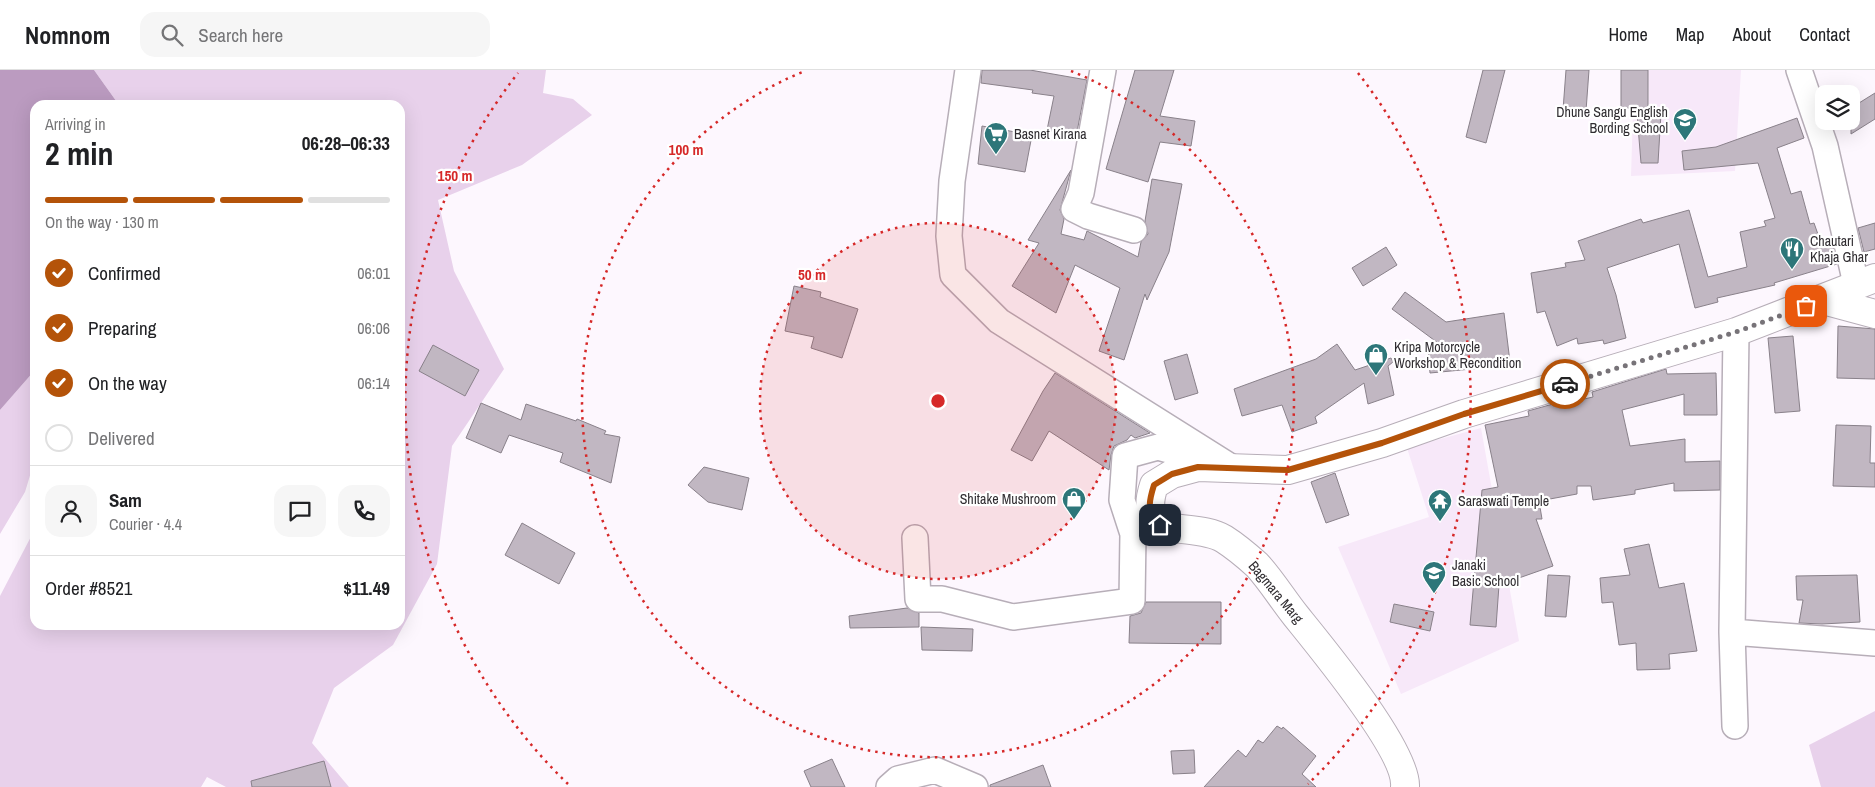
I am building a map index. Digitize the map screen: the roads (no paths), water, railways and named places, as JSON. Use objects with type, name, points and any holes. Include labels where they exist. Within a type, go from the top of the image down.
[{"type":"main road","points":[[1823,300],[1866,281]]},
{"type":"main road","name":"Bagmara Marg","points":[[1405,787],[1406,779],[1398,758],[1359,696],[1257,565],[1223,539],[1201,530],[1177,529],[1160,525],[1151,514],[1149,500],[1154,485],[1172,474],[1198,467],[1288,470],[1382,443],[1464,414],[1736,332],[1823,300]]},
{"type":"main road","points":[[1823,300],[1875,314]]},
{"type":"street","points":[[968,70],[952,181],[949,236],[953,275],[999,321],[1231,467]]},
{"type":"street","points":[[1103,70],[1081,193],[1074,209],[1088,216],[1134,230]]},
{"type":"street","points":[[1799,70],[1825,146],[1866,281]]},
{"type":"street","points":[[1735,726],[1732,632],[1736,332]]},
{"type":"street","points":[[915,538],[918,599],[942,599],[1013,617],[1132,601],[1133,534],[1122,500],[1125,456],[1158,447],[1231,467]]},
{"type":"street","points":[[1732,632],[1875,643]]},
{"type":"street","points":[[889,787],[898,779],[935,770],[975,787]]},
{"type":"place","name":"Dhune Sangu English Bording School","points":[[1685,141]]},
{"type":"place","name":"Basnet Kirana","points":[[996,155]]},
{"type":"place","name":"Chautari Khaja Ghar","points":[[1792,270]]},
{"type":"place","name":"Kripa Motorcycle Workshop & Recondition","points":[[1376,376]]},
{"type":"place","name":"Shitake Mushroom","points":[[1074,520]]},
{"type":"place","name":"Saraswati Temple","points":[[1440,522]]},
{"type":"place","name":"Janaki Basic School","points":[[1434,594]]}]
